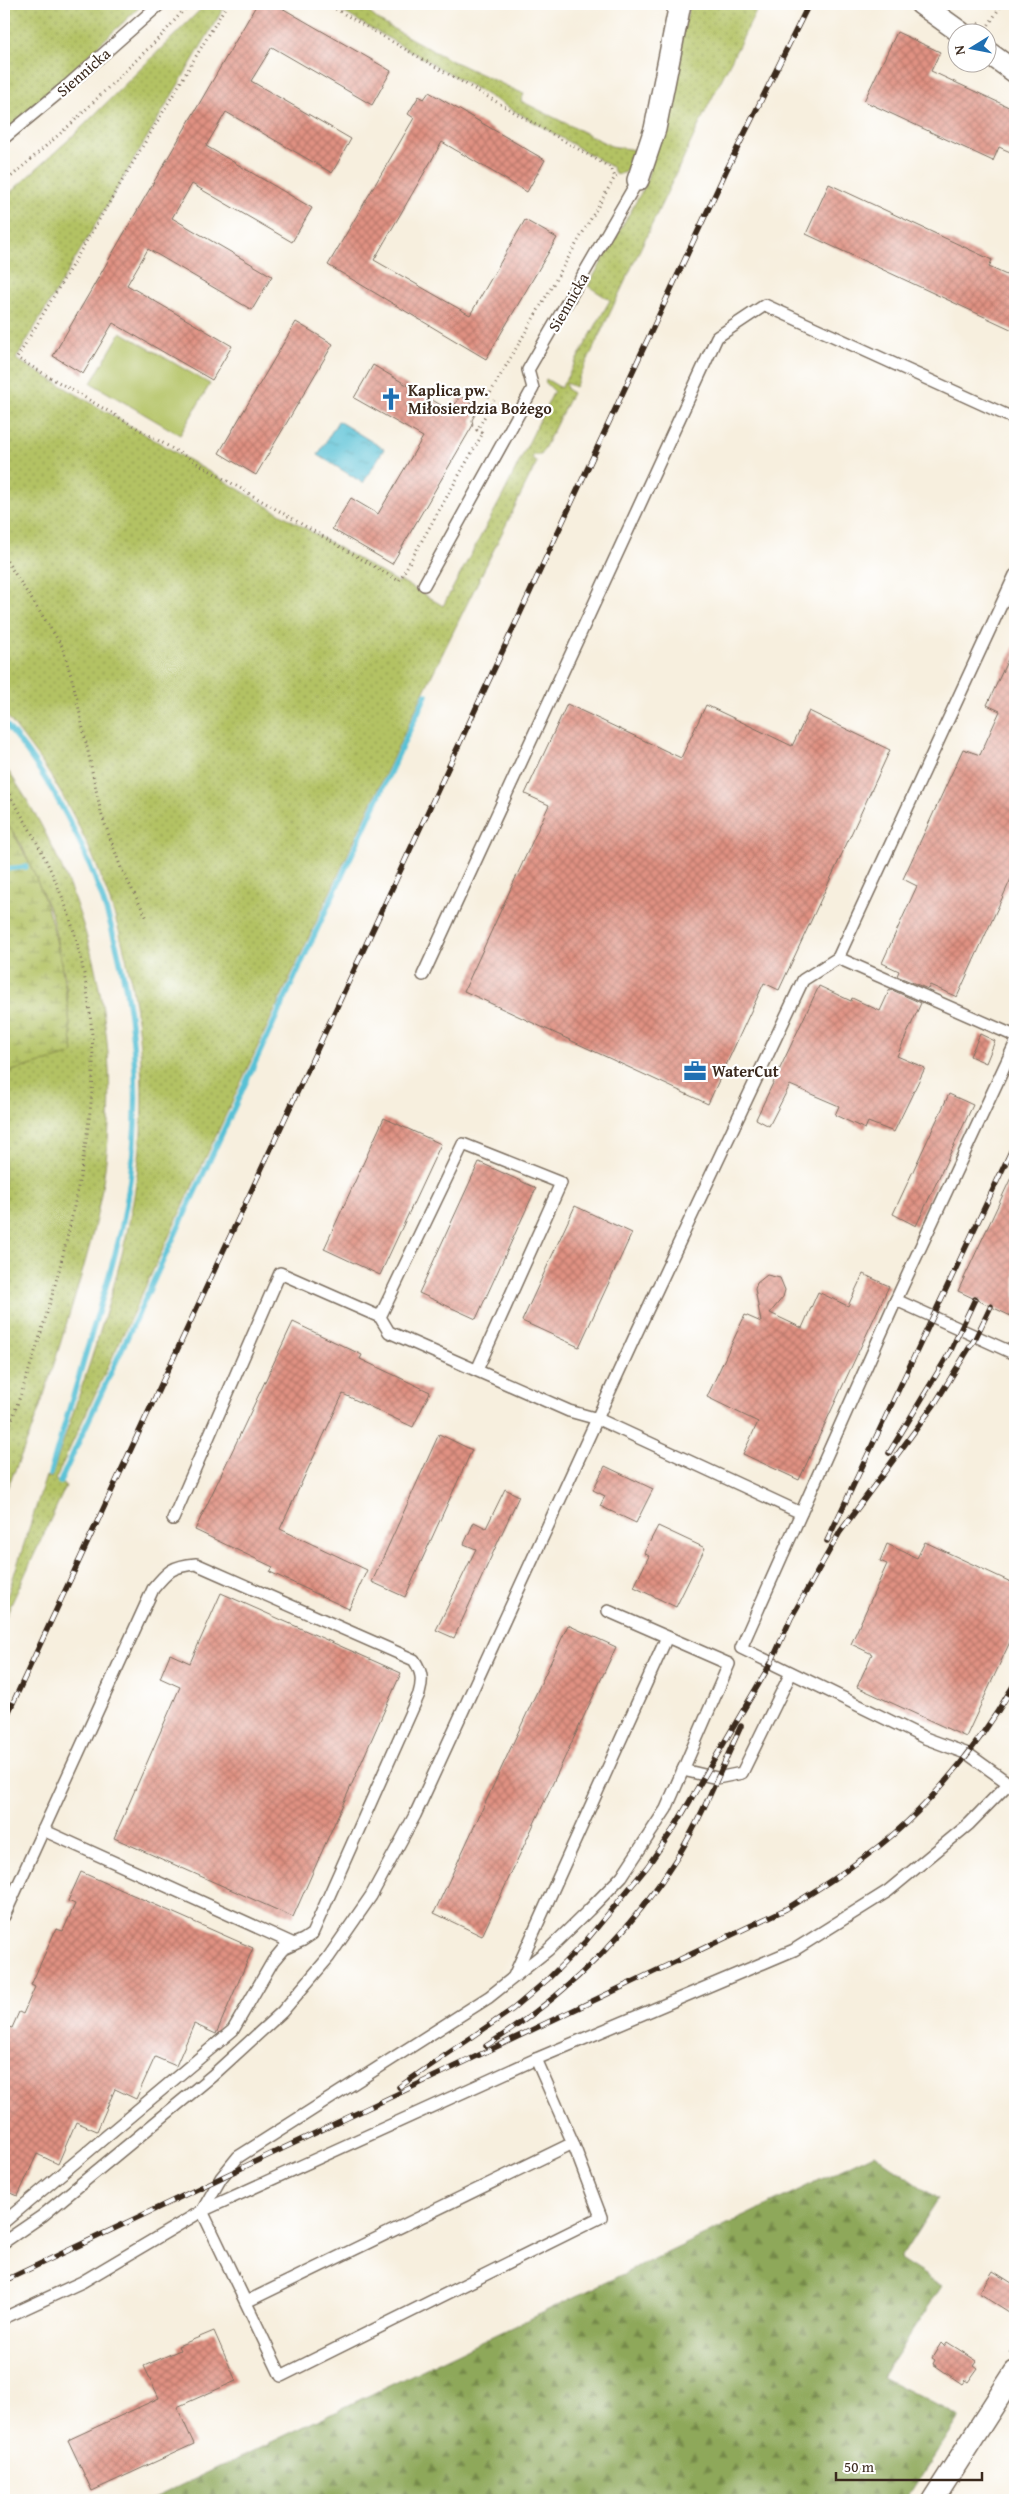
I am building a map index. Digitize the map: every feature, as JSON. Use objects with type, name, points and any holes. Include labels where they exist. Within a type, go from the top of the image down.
[{"type":"street","name":"Siennicka","points":[[630,178],[654,129],[680,4]]},
{"type":"street","points":[[921,4],[958,22]]},
{"type":"street","points":[[996,50],[1015,72]]},
{"type":"street","points":[[932,2500],[1015,2372]]},
{"type":"lane","name":"Siennicka","points":[[4,138],[67,86],[160,4]]},
{"type":"lane","name":"Siennicka","points":[[424,585],[533,388],[528,370],[630,178]]},
{"type":"lane","points":[[423,975],[718,337],[765,305],[1015,419]]},
{"type":"lane","points":[[4,2242],[42,2216],[212,2076],[282,2012],[328,1958],[372,1896],[415,1815],[722,1149],[803,980],[838,958],[1012,589],[1015,574]]},
{"type":"lane","points":[[838,958],[1015,1036]]},
{"type":"lane","points":[[4,2318],[104,2270],[202,2211],[536,2059],[794,1950],[888,1891],[969,1824],[1012,1785],[968,1754],[925,1738],[741,1648],[896,1300],[1015,1044]]},
{"type":"lane","points":[[380,1317],[463,1144],[561,1183],[477,1370]]},
{"type":"lane","points":[[173,1519],[280,1273],[380,1317],[389,1332],[569,1411],[598,1419],[801,1514]]},
{"type":"lane","points":[[896,1300],[1015,1354]]},
{"type":"lane","points":[[4,1916],[153,1589],[168,1570],[177,1566],[196,1564],[414,1660],[420,1670],[422,1682],[419,1694],[312,1934],[283,1948],[273,1961],[233,2030],[4,2222]]},
{"type":"lane","points":[[202,2211],[221,2178],[238,2157],[489,1997],[548,1950],[622,1876],[666,1809],[729,1664],[608,1611]]},
{"type":"lane","points":[[513,1978],[667,1636]]},
{"type":"lane","points":[[683,1770],[717,1778],[742,1773],[791,1673]]},
{"type":"lane","points":[[42,1830],[294,1944]]},
{"type":"lane","points":[[202,2211],[248,2301],[281,2376],[601,2217],[573,2143],[536,2059]]},
{"type":"lane","points":[[248,2301],[573,2143]]},
{"type":"path","points":[[4,183],[71,124],[162,35],[189,4]]},
{"type":"path","points":[[227,4],[17,358],[398,581],[483,433],[477,430],[494,400]]},
{"type":"path","points":[[327,4],[611,168],[615,177]]},
{"type":"path","points":[[990,22],[1002,4]]},
{"type":"path","points":[[615,177],[630,178]]},
{"type":"path","points":[[488,397],[615,177]]},
{"type":"path","points":[[4,557],[62,646],[74,686],[101,813],[121,868],[148,920]]},
{"type":"path","points":[[4,786],[39,843],[66,908],[85,983],[93,1056],[89,1126],[63,1254],[38,1339],[4,1442]]},
{"type":"green space","points":[[4,4],[143,4],[13,125],[4,130]]},
{"type":"green space","points":[[206,4],[226,4],[16,359],[399,583],[400,580],[443,606],[503,495],[554,391],[545,382],[546,379],[561,388],[610,300],[588,286],[646,184],[690,4],[760,4],[708,106],[575,387],[566,383],[567,389],[572,393],[541,455],[534,455],[532,458],[537,462],[426,687],[55,1480],[66,1486],[4,1620],[4,1606],[46,1476],[51,1478],[98,1338],[119,1268],[134,1196],[140,1143],[142,1090],[139,1037],[131,984],[119,932],[103,881],[82,832],[56,785],[38,757],[4,712],[4,198],[75,134]]},
{"type":"green space","points":[[329,4],[358,4],[381,22],[448,59],[524,94],[521,101],[611,146],[635,150],[626,172],[616,175],[612,167]]},
{"type":"green space","points":[[121,332],[210,384],[180,435],[91,383]]},
{"type":"green space","points":[[4,765],[34,813],[60,863],[80,916],[95,970],[105,1025],[109,1081],[108,1138],[101,1194],[90,1245],[45,1392],[22,1454],[4,1494],[4,1073],[73,1053],[65,978],[51,913],[22,846],[4,818]]},
{"type":"green space","points":[[4,818],[35,875],[54,931],[65,990],[73,1054],[4,1073]]},
{"type":"green space","points":[[874,2154],[938,2199],[900,2259],[942,2286],[882,2377],[960,2417],[906,2500],[150,2500]]},
{"type":"water","points":[[338,421],[384,449],[363,483],[318,455]]},
{"type":"building","points":[[257,4],[275,4],[391,71],[372,105],[272,47],[251,81],[351,139],[332,173],[226,112],[206,146],[312,208],[292,242],[192,184],[172,218],[272,276],[252,310],[148,249],[127,285],[232,346],[212,380],[113,323],[83,374],[53,356]]},
{"type":"building","points":[[897,32],[940,52],[931,71],[1015,110],[1015,154],[999,147],[993,161],[864,101]]},
{"type":"building","points":[[429,92],[545,160],[527,192],[442,142],[374,260],[470,315],[525,220],[557,238],[486,359],[328,265],[414,118],[408,114],[419,96],[424,99]]},
{"type":"building","points":[[829,184],[992,260],[989,267],[1015,279],[1015,331],[806,234]]},
{"type":"building","points":[[296,322],[333,344],[256,475],[219,453]]},
{"type":"building","points":[[373,365],[451,411],[460,396],[479,407],[472,420],[473,425],[392,564],[332,529],[351,498],[378,514],[423,437],[354,398]]},
{"type":"building","points":[[1015,644],[1015,870],[957,997],[930,985],[928,989],[897,976],[899,971],[882,963],[917,886],[903,879],[963,749],[980,755],[1000,711],[987,705]]},
{"type":"building","points":[[567,704],[681,758],[706,705],[792,746],[809,711],[890,750],[779,990],[764,983],[708,1104],[464,991],[549,805],[525,794]]},
{"type":"building","points":[[819,986],[851,1001],[852,998],[880,1011],[890,989],[921,1003],[897,1056],[925,1068],[894,1132],[868,1122],[865,1129],[835,1115],[839,1106],[790,1085],[769,1126],[756,1119]]},
{"type":"building","points":[[980,1034],[995,1041],[986,1063],[970,1056]]},
{"type":"building","points":[[949,1094],[973,1105],[916,1226],[893,1214]]},
{"type":"building","points":[[384,1118],[441,1144],[380,1275],[324,1249]]},
{"type":"building","points":[[479,1162],[536,1188],[476,1319],[419,1293]]},
{"type":"building","points":[[1015,1169],[1015,1318],[958,1291]]},
{"type":"building","points":[[575,1206],[632,1233],[579,1347],[522,1321]]},
{"type":"building","points":[[863,1274],[889,1286],[799,1480],[743,1454],[758,1422],[707,1397],[745,1315],[761,1322],[755,1289],[757,1283],[767,1275],[780,1278],[785,1290],[783,1297],[770,1313],[802,1328],[818,1292],[848,1306]]},
{"type":"building","points":[[293,1322],[362,1355],[360,1359],[430,1392],[413,1427],[343,1394],[280,1529],[367,1570],[349,1609],[270,1572],[273,1567],[195,1530]]},
{"type":"building","points":[[439,1434],[472,1450],[405,1597],[372,1582]]},
{"type":"building","points":[[605,1466],[653,1489],[636,1523],[600,1506],[605,1496],[593,1490]]},
{"type":"building","points":[[505,1489],[519,1496],[454,1638],[436,1630],[476,1549],[464,1544],[474,1522],[486,1528]]},
{"type":"building","points":[[658,1526],[705,1548],[676,1607],[634,1587],[649,1556],[644,1553]]},
{"type":"building","points":[[925,1542],[1015,1584],[1015,1631],[966,1737],[857,1687],[872,1654],[851,1644],[887,1564],[880,1561],[887,1544],[917,1558]]},
{"type":"building","points":[[221,1593],[401,1673],[293,1917],[114,1838],[180,1687],[160,1678],[170,1654],[190,1663]]},
{"type":"building","points":[[568,1625],[616,1647],[482,1936],[434,1913]]},
{"type":"building","points":[[81,1872],[253,1948],[216,2034],[194,2024],[176,2066],[155,2057],[136,2099],[115,2089],[97,2131],[76,2122],[58,2164],[37,2154],[18,2196],[4,2190],[4,2025],[12,2028],[19,2012],[23,2014],[35,1987],[31,1985],[56,1929],[63,1931],[75,1904],[68,1901]]},
{"type":"building","points":[[993,2271],[1015,2285],[1015,2302],[1009,2312],[979,2293]]},
{"type":"building","points":[[214,2331],[236,2381],[177,2407],[194,2444],[92,2491],[68,2440],[159,2398],[144,2366],[180,2350],[178,2346]]},
{"type":"building","points":[[947,2342],[977,2361],[974,2365],[978,2368],[968,2382],[965,2380],[962,2384],[933,2364],[935,2360],[932,2358],[941,2343],[944,2346]]},
{"type":"waterway","points":[[60,1482],[426,695]]},
{"type":"waterway","points":[[4,722],[42,774],[74,830],[99,889],[118,950],[130,1013],[135,1077],[134,1141],[120,1236],[50,1474]]},
{"type":"waterway","points":[[4,869],[26,867]]},
{"type":"railway","points":[[4,1722],[726,171],[809,4]]},
{"type":"railway","points":[[827,1541],[1015,1143]]},
{"type":"railway","points":[[889,1453],[950,1352],[975,1299]]},
{"type":"railway","points":[[399,2087],[513,2009],[547,1980],[585,1942],[647,1867],[674,1828],[771,1663],[791,1618],[840,1532],[934,1405],[976,1337],[991,1306]]},
{"type":"railway","points":[[4,2281],[786,1909],[864,1858],[923,1807],[966,1756],[992,1720],[1015,1683]]},
{"type":"railway","points":[[486,2046],[542,2007],[568,1985],[593,1962],[639,1912],[659,1885],[687,1840],[704,1808],[741,1726]]},
{"type":"place","name":"Kaplica pw. Miłosierdzia Bożego","points":[[391,399]]},
{"type":"place","name":"WaterCut","points":[[695,1071]]}]
